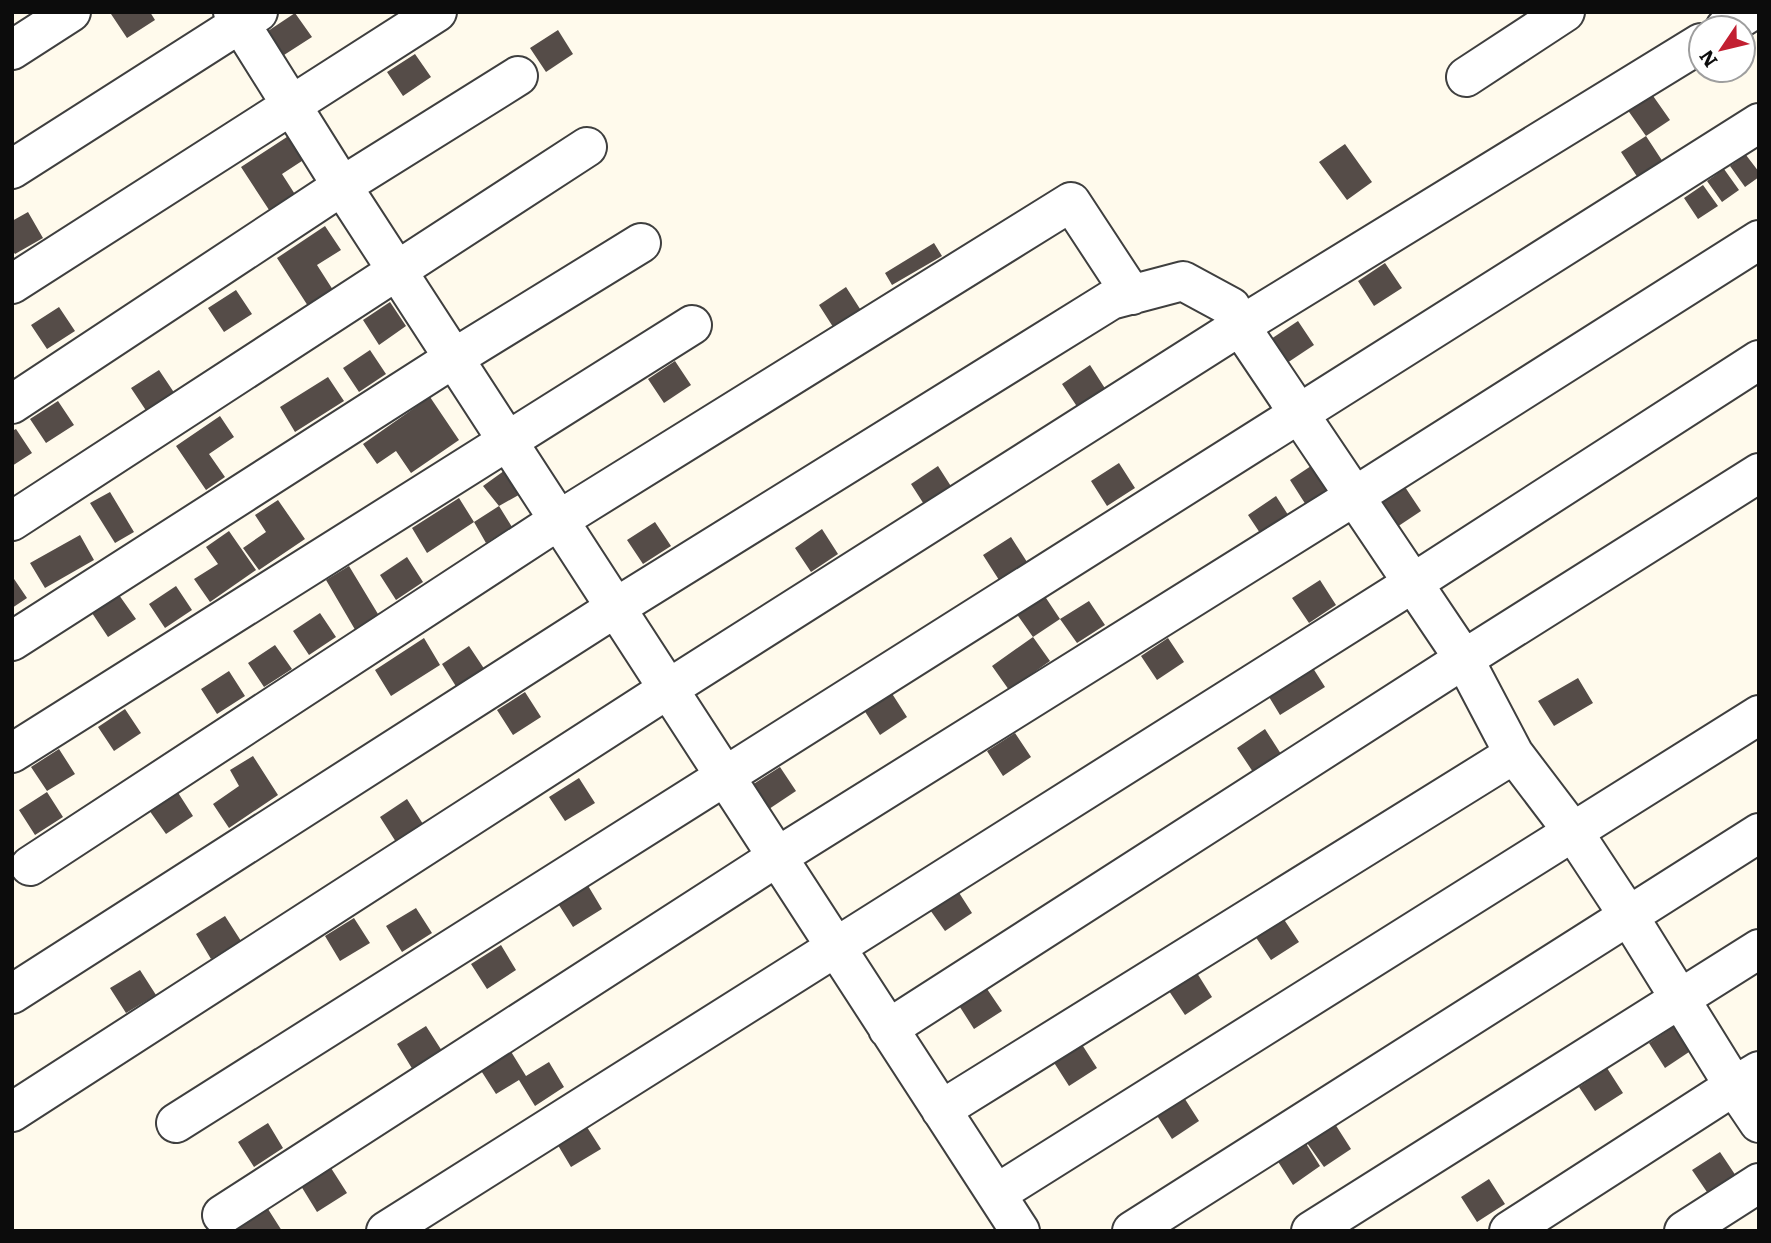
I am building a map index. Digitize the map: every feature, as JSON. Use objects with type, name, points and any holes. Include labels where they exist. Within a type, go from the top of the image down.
[{"type":"street","points":[[12,50],[71,12]]},
{"type":"street","points":[[12,284],[437,12]]},
{"type":"street","points":[[1465,77],[1564,12]]},
{"type":"street","points":[[12,170],[244,16],[292,106],[342,186],[1020,1231]]},
{"type":"street","points":[[12,1112],[668,689],[1240,326],[1687,52]]},
{"type":"street","points":[[12,404],[342,186],[518,76]]},
{"type":"street","points":[[176,1123],[1759,123]]},
{"type":"street","points":[[12,522],[587,147]]},
{"type":"street","points":[[30,866],[559,520],[1070,202],[1132,295]]},
{"type":"street","points":[[222,1215],[777,857],[1759,240]]},
{"type":"street","points":[[12,641],[454,358],[641,243]]},
{"type":"street","points":[[12,994],[615,608],[1111,300],[1183,281],[1231,307],[1240,326],[1464,659],[1514,754],[1574,833],[1629,915],[1679,999],[1746,1079],[1759,1123]]},
{"type":"street","points":[[12,753],[692,325]]},
{"type":"street","points":[[386,1231],[1413,583],[1759,360]]},
{"type":"street","points":[[888,1029],[1759,473]]},
{"type":"street","points":[[996,1194],[1759,715]]},
{"type":"street","points":[[941,1110],[1514,754]]},
{"type":"street","points":[[1132,1231],[1759,833]]},
{"type":"street","points":[[1311,1231],[1759,949]]},
{"type":"street","points":[[1510,1231],[1746,1079]]},
{"type":"street","points":[[1684,1231],[1759,1183]]},
{"type":"building","points":[[150,12],[155,20],[127,38],[111,14]]},
{"type":"building","points":[[295,13],[312,37],[284,55],[268,31]]},
{"type":"building","points":[[558,30],[573,54],[546,72],[530,48]]},
{"type":"building","points":[[415,54],[431,77],[403,96],[387,72]]},
{"type":"building","points":[[1651,93],[1670,120],[1646,136],[1627,109]]},
{"type":"building","points":[[290,135],[305,159],[282,174],[298,199],[273,216],[241,167]]},
{"type":"building","points":[[1646,136],[1663,162],[1638,178],[1621,152]]},
{"type":"building","points":[[1345,144],[1372,182],[1347,200],[1319,162]]},
{"type":"building","points":[[1746,155],[1759,172],[1759,177],[1745,187],[1730,166]]},
{"type":"building","points":[[1724,169],[1739,190],[1722,202],[1707,181]]},
{"type":"building","points":[[1703,185],[1718,206],[1698,219],[1684,198]]},
{"type":"building","points":[[28,212],[43,238],[15,254],[12,250],[12,221]]},
{"type":"building","points":[[325,226],[341,250],[317,265],[333,290],[308,306],[277,258]]},
{"type":"building","points":[[934,243],[942,256],[892,285],[885,273]]},
{"type":"building","points":[[1385,263],[1402,288],[1374,306],[1358,281]]},
{"type":"building","points":[[846,287],[862,312],[835,330],[819,305]]},
{"type":"building","points":[[236,290],[252,314],[224,332],[208,308]]},
{"type":"building","points":[[390,302],[406,326],[379,345],[363,320]]},
{"type":"building","points":[[59,307],[75,331],[47,349],[31,325]]},
{"type":"building","points":[[1298,321],[1314,345],[1287,363],[1271,339]]},
{"type":"building","points":[[370,350],[386,374],[359,392],[343,368]]},
{"type":"building","points":[[675,361],[691,385],[664,403],[648,379]]},
{"type":"building","points":[[1090,365],[1106,390],[1078,408],[1062,384]]},
{"type":"building","points":[[159,370],[175,394],[147,412],[131,388]]},
{"type":"building","points":[[328,377],[344,401],[295,432],[280,407]]},
{"type":"building","points":[[430,397],[459,440],[411,473],[396,451],[377,464],[363,444]]},
{"type":"building","points":[[58,401],[74,425],[46,443],[30,419]]},
{"type":"building","points":[[220,416],[234,437],[209,454],[225,477],[206,490],[176,446]]},
{"type":"building","points":[[16,429],[32,453],[12,466],[12,431]]},
{"type":"building","points":[[1317,462],[1333,487],[1306,505],[1290,480]]},
{"type":"building","points":[[1119,463],[1135,488],[1107,506],[1091,481]]},
{"type":"building","points":[[938,466],[954,491],[927,509],[911,484]]},
{"type":"building","points":[[508,468],[524,492],[499,506],[483,486]]},
{"type":"building","points":[[1405,487],[1421,511],[1394,529],[1378,505]]},
{"type":"building","points":[[110,492],[134,532],[115,543],[90,503]]},
{"type":"building","points":[[1276,496],[1292,521],[1264,539],[1248,515]]},
{"type":"building","points":[[459,498],[474,522],[427,553],[412,528]]},
{"type":"building","points":[[278,500],[305,539],[259,570],[243,548],[266,532],[255,515]]},
{"type":"building","points":[[499,506],[512,527],[486,543],[474,522]]},
{"type":"building","points":[[655,522],[671,546],[643,564],[627,540]]},
{"type":"building","points":[[822,529],[838,554],[811,572],[795,548]]},
{"type":"building","points":[[229,531],[256,570],[210,602],[194,579],[218,564],[206,547]]},
{"type":"building","points":[[80,535],[94,560],[45,588],[30,563]]},
{"type":"building","points":[[1011,537],[1027,562],[999,580],[983,555]]},
{"type":"building","points":[[407,557],[423,582],[396,600],[380,575]]},
{"type":"building","points":[[349,566],[381,619],[357,633],[326,580]]},
{"type":"building","points":[[12,576],[27,598],[12,608]]},
{"type":"building","points":[[1320,580],[1336,605],[1309,623],[1292,598]]},
{"type":"building","points":[[176,586],[192,610],[165,628],[149,604]]},
{"type":"building","points":[[119,595],[136,619],[108,637],[92,613]]},
{"type":"building","points":[[1044,595],[1060,619],[1033,637],[1016,613]]},
{"type":"building","points":[[1089,601],[1105,625],[1077,643],[1060,619]]},
{"type":"building","points":[[320,613],[336,637],[309,655],[293,631]]},
{"type":"building","points":[[1033,637],[1050,661],[1009,690],[992,666]]},
{"type":"building","points":[[424,638],[440,665],[391,696],[375,670]]},
{"type":"building","points":[[1168,638],[1184,662],[1157,680],[1141,656]]},
{"type":"building","points":[[275,645],[292,669],[264,687],[248,663]]},
{"type":"building","points":[[469,646],[485,670],[457,688],[442,664]]},
{"type":"building","points":[[1311,665],[1325,687],[1280,715],[1266,692]]},
{"type":"building","points":[[229,671],[245,696],[217,714],[201,689]]},
{"type":"building","points":[[1578,678],[1593,703],[1554,726],[1538,701]]},
{"type":"building","points":[[525,692],[541,717],[513,735],[497,710]]},
{"type":"building","points":[[891,692],[907,717],[880,735],[864,710]]},
{"type":"building","points":[[125,709],[141,733],[114,751],[98,727]]},
{"type":"building","points":[[1265,729],[1281,754],[1253,772],[1237,748]]},
{"type":"building","points":[[1015,733],[1031,757],[1003,776],[987,751]]},
{"type":"building","points":[[59,749],[75,774],[47,791],[31,767]]},
{"type":"building","points":[[253,756],[278,795],[229,828],[213,804],[239,786],[230,770]]},
{"type":"building","points":[[780,767],[796,791],[769,809],[752,785]]},
{"type":"building","points":[[579,778],[595,803],[565,821],[549,797]]},
{"type":"building","points":[[177,791],[193,816],[166,834],[149,810]]},
{"type":"building","points":[[47,792],[63,817],[35,835],[19,810]]},
{"type":"building","points":[[407,799],[423,824],[396,842],[380,817]]},
{"type":"building","points":[[587,884],[602,909],[573,927],[557,902]]},
{"type":"building","points":[[956,888],[972,913],[945,931],[928,907]]},
{"type":"building","points":[[416,908],[432,933],[402,952],[386,926]]},
{"type":"building","points":[[225,916],[241,941],[211,959],[196,934]]},
{"type":"building","points":[[354,918],[370,943],[340,961],[325,936]]},
{"type":"building","points":[[1283,918],[1299,942],[1271,960],[1255,936]]},
{"type":"building","points":[[501,945],[516,970],[487,989],[471,964]]},
{"type":"building","points":[[140,970],[156,995],[126,1013],[110,988]]},
{"type":"building","points":[[1197,973],[1212,997],[1185,1015],[1169,991]]},
{"type":"building","points":[[985,986],[1002,1011],[974,1029],[958,1004]]},
{"type":"building","points":[[1676,1025],[1692,1050],[1665,1068],[1649,1043]]},
{"type":"building","points":[[426,1026],[442,1051],[413,1070],[397,1044]]},
{"type":"building","points":[[1081,1043],[1097,1068],[1069,1086],[1053,1061]]},
{"type":"building","points":[[510,1050],[526,1076],[549,1062],[564,1087],[535,1106],[519,1080],[496,1094],[480,1069]]},
{"type":"building","points":[[1607,1068],[1623,1093],[1595,1111],[1579,1087]]},
{"type":"building","points":[[1183,1096],[1199,1121],[1172,1139],[1156,1114]]},
{"type":"building","points":[[268,1123],[283,1148],[254,1167],[238,1142]]},
{"type":"building","points":[[585,1124],[601,1149],[571,1167],[556,1142]]},
{"type":"building","points":[[1335,1124],[1351,1149],[1324,1167],[1307,1143]]},
{"type":"building","points":[[1305,1142],[1320,1166],[1293,1185],[1277,1160]]},
{"type":"building","points":[[1720,1152],[1736,1176],[1709,1195],[1692,1170]]},
{"type":"building","points":[[331,1168],[347,1193],[317,1212],[301,1186]]},
{"type":"building","points":[[1489,1179],[1505,1204],[1477,1222],[1461,1197]]},
{"type":"building","points":[[268,1209],[282,1231],[240,1231],[238,1228]]}]
